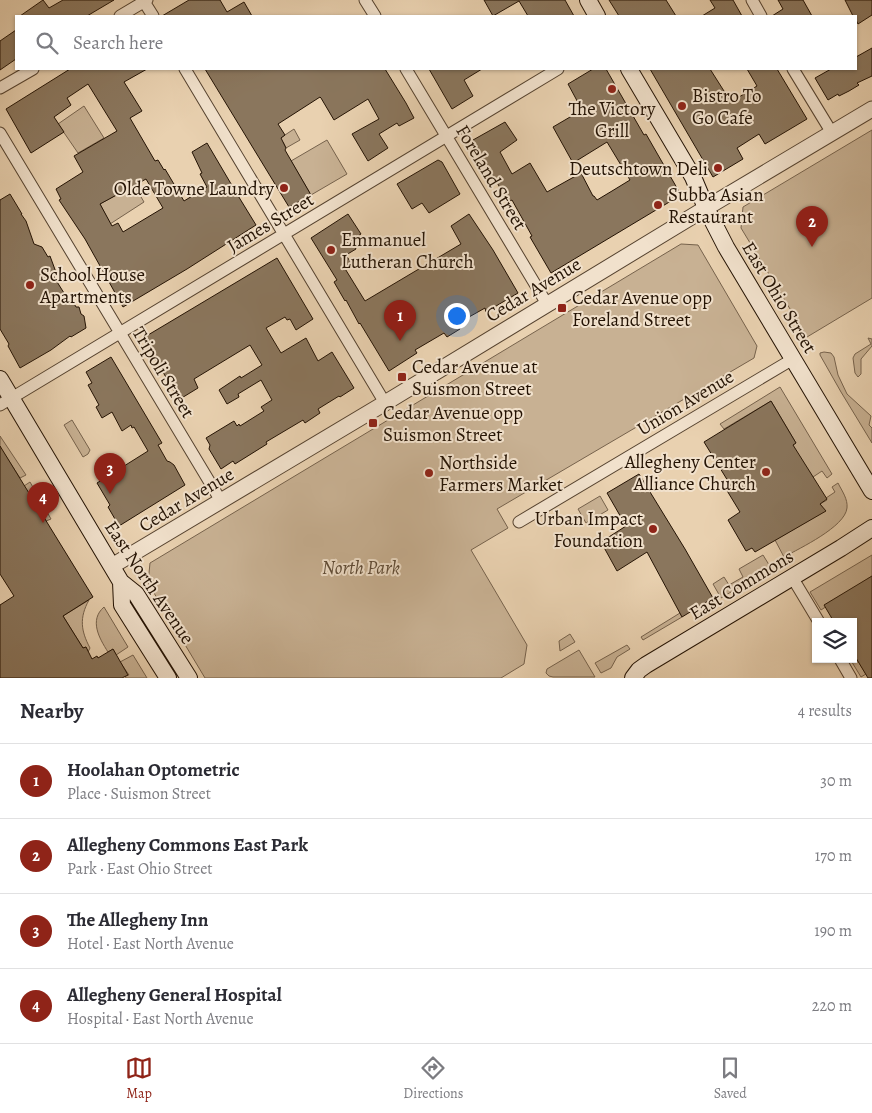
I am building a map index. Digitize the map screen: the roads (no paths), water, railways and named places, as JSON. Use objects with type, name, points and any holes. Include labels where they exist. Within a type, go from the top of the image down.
[{"type":"main road","points":[[588,0],[596,15]]},
{"type":"main road","name":"East Ohio Street","points":[[630,70],[693,177],[726,247],[872,491]]},
{"type":"main road","name":"East North Avenue","points":[[0,379],[6,402],[121,582],[136,594],[189,678]]},
{"type":"main road","name":"East Commons","points":[[633,678],[646,664],[872,528]]},
{"type":"main road","points":[[121,582],[122,605],[168,678]]},
{"type":"street","points":[[122,15],[145,0],[152,15]]},
{"type":"street","points":[[365,0],[374,15]]},
{"type":"street","points":[[752,0],[760,15]]},
{"type":"street","points":[[0,88],[30,70]]},
{"type":"street","points":[[186,70],[385,403]]},
{"type":"street","name":"Foreland Street","points":[[407,70],[547,304]]},
{"type":"street","name":"James Street","points":[[6,402],[556,70]]},
{"type":"street","points":[[794,70],[832,133]]},
{"type":"street","name":"Cedar Avenue","points":[[112,566],[872,109]]},
{"type":"street","name":"Tripoli Street","points":[[0,133],[221,501]]},
{"type":"street","name":"Union Avenue","points":[[519,522],[793,359]]},
{"type":"street","points":[[792,577],[816,618]]},
{"type":"street","points":[[842,663],[851,678]]},
{"type":"place","name":"The Victory Grill","points":[[612,89]]},
{"type":"place","name":"Bistro To Go Cafe","points":[[682,106]]},
{"type":"place","name":"Deutschtown Deli","points":[[718,168]]},
{"type":"place","name":"Olde Towne Laundry","points":[[284,188]]},
{"type":"place","name":"Subba Asian Restaurant","points":[[658,205]]},
{"type":"place","name":"Allegheny Commons East Park","points":[[812,247]]},
{"type":"place","name":"Emmanuel Lutheran Church","points":[[331,250]]},
{"type":"place","name":"School House Apartments","points":[[30,285]]},
{"type":"place","name":"Cedar Avenue opp Foreland Street","points":[[562,308]]},
{"type":"place","name":"Hoolahan Optometric","points":[[400,341]]},
{"type":"place","name":"Cedar Avenue at Suismon Street","points":[[402,377]]},
{"type":"place","name":"Cedar Avenue opp Suismon Street","points":[[373,423]]},
{"type":"place","name":"Allegheny Center Alliance Church","points":[[766,472]]},
{"type":"place","name":"Northside Farmers Market","points":[[429,473]]},
{"type":"place","name":"The Allegheny Inn","points":[[110,494]]},
{"type":"place","name":"Allegheny General Hospital","points":[[43,523]]},
{"type":"place","name":"Urban Impact Foundation","points":[[653,529]]},
{"type":"park label","name":"North Park","points":[[361,567]]}]
